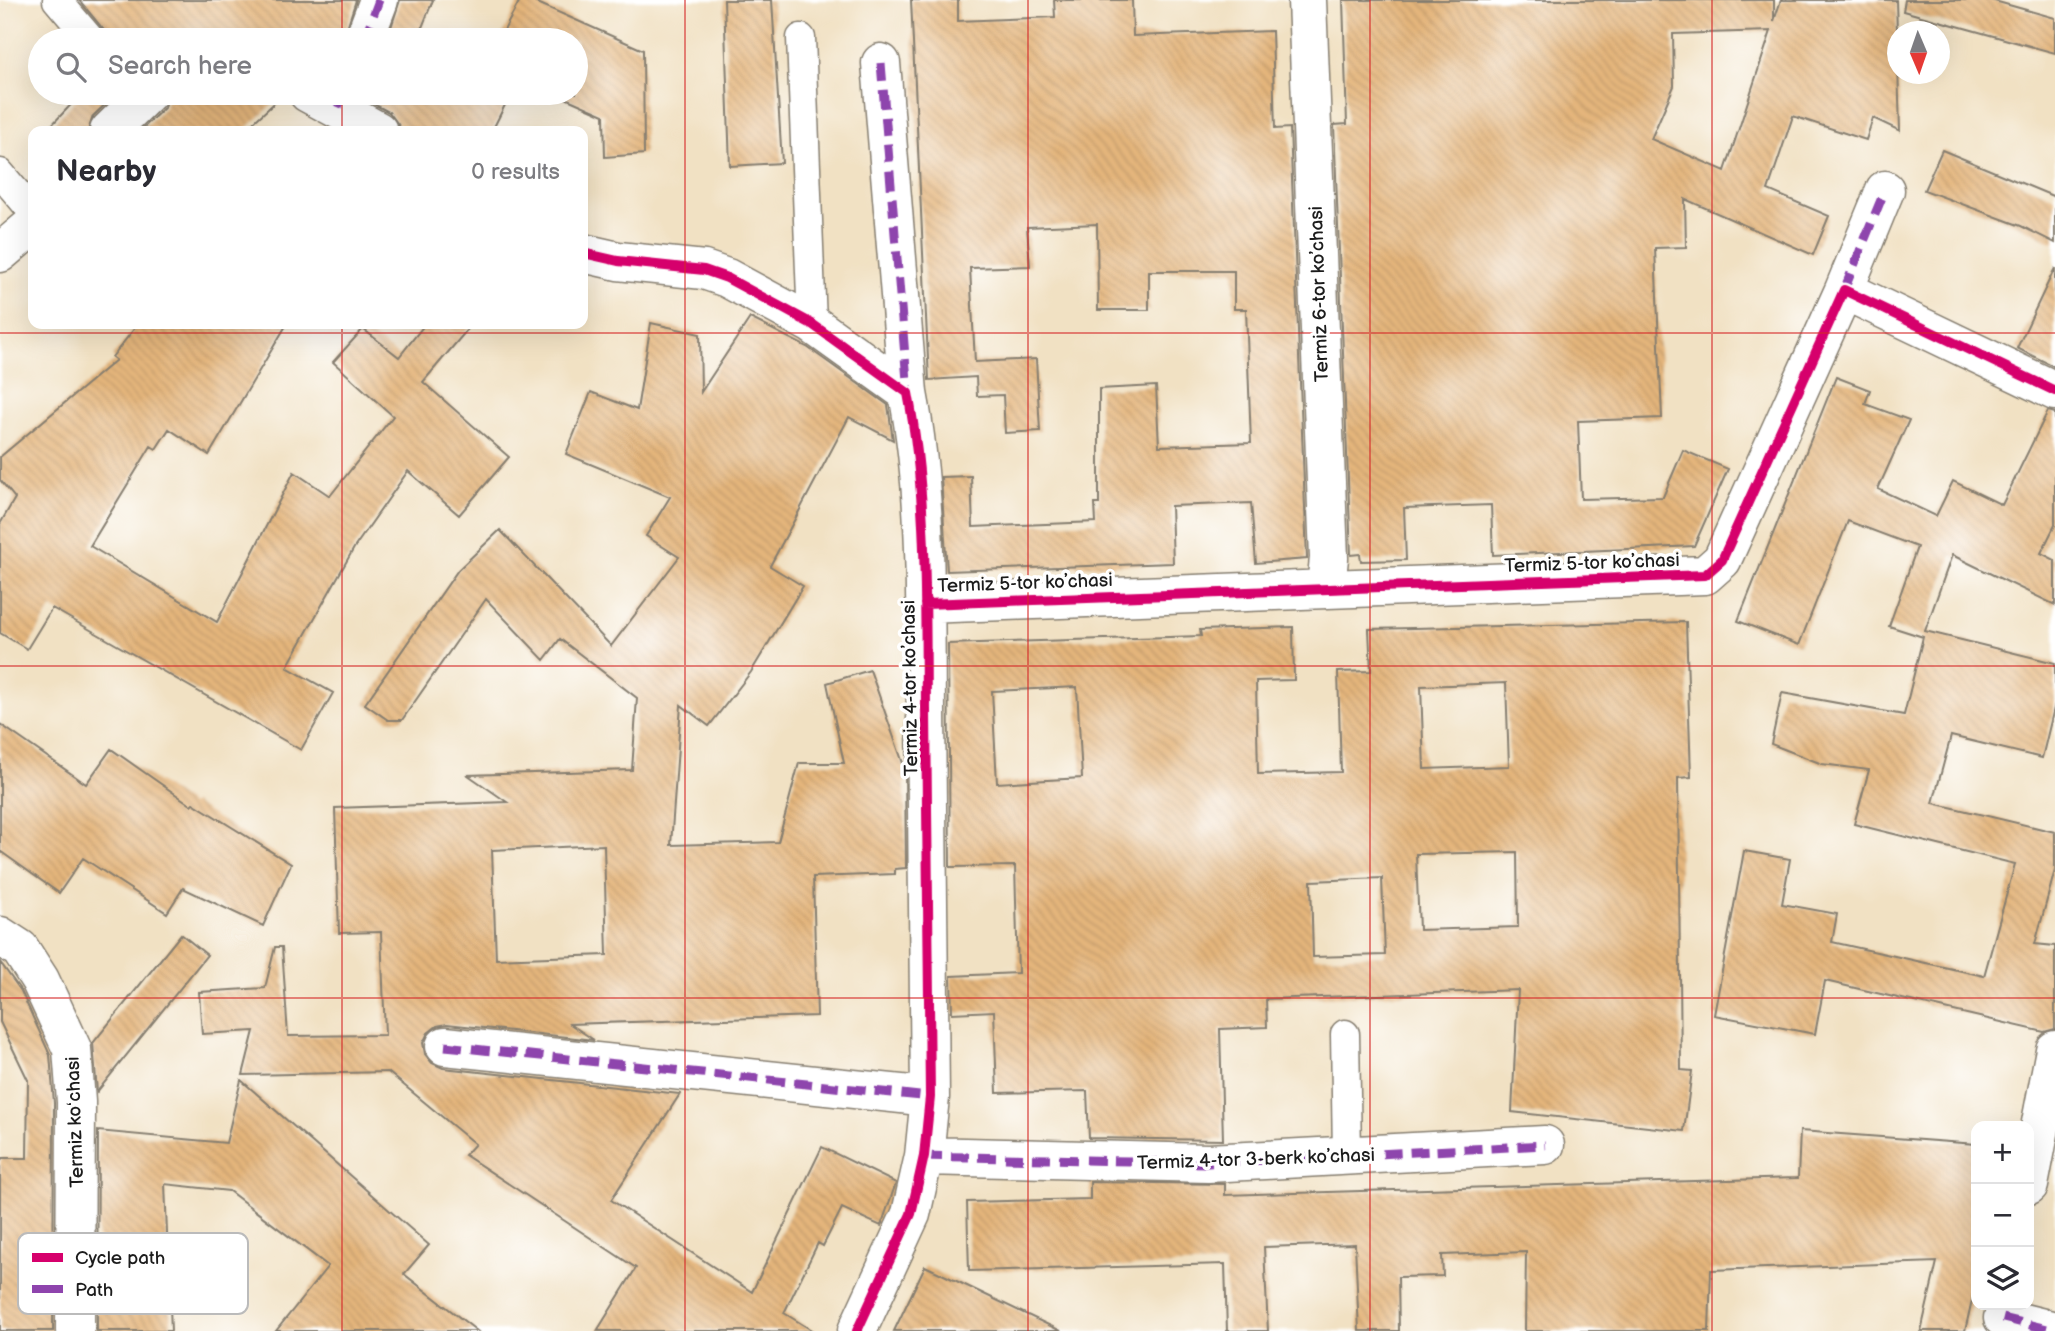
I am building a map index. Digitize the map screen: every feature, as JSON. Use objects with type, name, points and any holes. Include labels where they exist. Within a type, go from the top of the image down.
[{"type":"street","points":[[368,28],[379,0]]},
{"type":"street","name":"Termiz 6-tor koʼchasi","points":[[1307,0],[1329,558],[1326,587]]},
{"type":"street","name":"Termiz 4-tor koʼchasi","points":[[857,1331],[911,1214],[924,1156],[930,1097],[922,506],[916,434],[908,393],[881,63]]},
{"type":"street","points":[[113,126],[132,105]]},
{"type":"street","points":[[340,105],[371,126]]},
{"type":"street","points":[[1885,190],[1844,290],[2055,391]]},
{"type":"street","points":[[0,253],[28,229]]},
{"type":"street","points":[[588,254],[606,259],[704,270],[727,278],[812,324],[908,393]]},
{"type":"street","name":"Termiz 5-tor koʼchasi","points":[[925,604],[1326,587],[1695,577],[1713,572],[1723,560],[1844,290]]},
{"type":"street","name":"Termiz koʻchasi","points":[[0,936],[20,949],[40,980],[72,1049],[76,1102],[75,1233]]},
{"type":"street","points":[[445,1046],[930,1097]]},
{"type":"street","points":[[2029,1184],[2055,1050]]},
{"type":"street","name":"Termiz 4-tor 3-berk koʼchasi","points":[[924,1156],[1208,1163],[1545,1145]]},
{"type":"street","points":[[2002,1318],[2055,1331]]},
{"type":"lane","points":[[57,0],[81,28]]},
{"type":"lane","points":[[801,38],[812,324]]},
{"type":"lane","points":[[0,173],[28,206]]},
{"type":"lane","points":[[1345,1034],[1347,1156]]},
{"type":"building","points":[[79,0],[356,0],[347,28],[102,28]]},
{"type":"building","points":[[400,0],[433,0],[422,28],[391,28]]},
{"type":"building","points":[[520,0],[531,0],[643,50],[644,154],[605,157],[604,115],[581,105],[588,105],[588,28],[505,28]]},
{"type":"building","points":[[724,0],[772,0],[782,163],[730,166]]},
{"type":"building","points":[[911,0],[958,0],[958,21],[1055,17],[1054,0],[1132,0],[1133,36],[1272,31],[1275,129],[1290,128],[1307,559],[1256,563],[1251,503],[1171,506],[1173,563],[947,571],[941,477],[971,476],[973,527],[1096,522],[1095,504],[1099,504],[1099,389],[1156,386],[1159,446],[1251,443],[1246,309],[1234,309],[1234,271],[1149,271],[1149,310],[1098,310],[1097,224],[1027,227],[1030,266],[970,268],[975,362],[1036,359],[1040,431],[1005,433],[1003,395],[977,396],[976,377],[929,380]]},
{"type":"building","points":[[1343,0],[1774,0],[1774,21],[1781,0],[1896,0],[1897,21],[1887,21],[1887,84],[1899,84],[1900,131],[1873,118],[1866,140],[1793,116],[1768,190],[1829,216],[1813,255],[1685,199],[1686,247],[1655,248],[1662,418],[1578,421],[1581,499],[1663,497],[1683,450],[1728,469],[1694,546],[1493,555],[1491,505],[1404,508],[1406,560],[1361,561],[1360,554],[1351,555],[1334,125],[1347,124]],"holes":[[[1771,31],[1725,171],[1651,139],[1674,86],[1673,34]]]},
{"type":"building","points":[[1905,0],[1991,0],[2055,18],[2055,53],[1950,24],[1950,21],[1939,21],[1903,11]]},
{"type":"building","points":[[71,105],[104,105],[93,116],[90,126],[51,126]]},
{"type":"building","points":[[165,105],[272,105],[249,126],[145,126]]},
{"type":"building","points":[[376,105],[505,105],[494,126],[399,126],[389,112]]},
{"type":"building","points":[[1942,150],[2055,197],[2055,243],[2021,226],[1924,190]]},
{"type":"building","points":[[2055,268],[2055,367],[2017,348]]},
{"type":"building","points":[[750,318],[807,347],[888,405],[893,440],[849,417],[770,566],[803,586],[751,672],[709,726],[681,705],[671,845],[778,842],[799,763],[844,763],[827,683],[870,670],[905,769],[906,868],[895,869],[895,874],[813,877],[817,1016],[570,1024],[594,1040],[447,1024],[437,1026],[428,1033],[423,1043],[425,1054],[432,1063],[443,1068],[680,1094],[611,1200],[752,1292],[822,1147],[896,1183],[881,1226],[842,1208],[823,1246],[818,1243],[784,1313],[813,1331],[597,1331],[636,1268],[465,1155],[475,1144],[388,1072],[243,1075],[254,1031],[202,1034],[199,992],[265,988],[275,947],[282,947],[288,1036],[385,1035],[381,932],[339,933],[335,808],[507,802],[468,775],[632,770],[637,698],[560,639],[544,660],[486,599],[402,720],[388,720],[365,704],[458,570],[500,530],[611,646],[679,557],[646,536],[670,497],[566,454],[591,392],[637,410],[651,323],[700,334],[701,392]],"holes":[[[604,845],[607,955],[496,959],[492,850]]]},
{"type":"building","points":[[134,329],[284,329],[209,455],[169,429],[156,449],[151,446],[90,546],[217,622],[294,472],[330,496],[393,416],[333,362],[363,329],[399,357],[421,329],[468,329],[423,382],[509,457],[459,515],[408,471],[354,548],[287,667],[333,693],[301,750],[52,608],[27,649],[0,633],[0,524],[15,498],[0,480],[0,457],[116,360],[112,357]]},
{"type":"building","points":[[1836,377],[1870,390],[1865,404],[1909,420],[1878,489],[1936,516],[1953,481],[2002,505],[2048,411],[2055,413],[2055,525],[2041,553],[2055,560],[2055,605],[1952,555],[1925,631],[2055,663],[2055,704],[2042,758],[1951,736],[1933,803],[2055,832],[2055,870],[2035,944],[2055,946],[2055,1029],[2044,1032],[1825,981],[1815,1034],[1714,1015],[1744,851],[1790,859],[1782,904],[1837,914],[1832,942],[1984,976],[2015,864],[1854,824],[1869,770],[1822,764],[1771,744],[1782,693],[1904,715],[1923,637],[1889,626],[1917,547],[1848,521],[1799,645],[1738,621]]},
{"type":"building","points":[[1686,622],[1691,777],[1678,778],[1681,1070],[1692,1071],[1684,1131],[1512,1112],[1518,990],[1266,999],[1267,1027],[1220,1029],[1223,1140],[1089,1138],[1087,1091],[997,1093],[994,1011],[952,1013],[951,976],[1018,973],[1015,866],[950,867],[948,644],[1201,636],[1200,630],[1293,627],[1294,680],[1256,681],[1258,774],[1341,772],[1338,672],[1371,671],[1369,629]],"holes":[[[1506,683],[1509,766],[1424,769],[1421,686]],[[1077,687],[1082,778],[997,783],[992,691]],[[1517,852],[1518,927],[1419,930],[1416,854]],[[1382,878],[1385,955],[1313,957],[1311,881]]]},
{"type":"building","points":[[0,724],[86,784],[111,749],[191,805],[193,803],[291,864],[263,926],[183,888],[167,913],[83,858],[59,893],[0,851]]},
{"type":"building","points":[[181,934],[207,955],[97,1092],[93,1043]]},
{"type":"building","points":[[0,962],[21,991],[50,1055],[54,1103],[53,1233],[18,1233],[18,1314],[53,1314],[53,1331],[0,1331],[0,1162],[2,1158],[27,1158],[28,1080],[0,1022]]},
{"type":"building","points":[[241,1080],[429,1245],[404,1274],[477,1331],[276,1331],[328,1266],[229,1191],[165,1184],[167,1233],[97,1233],[98,1131],[226,1143]]},
{"type":"building","points":[[1800,1131],[1971,1144],[1971,1304],[1965,1331],[1921,1331],[1937,1262],[1711,1270],[1709,1331],[1525,1331],[1526,1252],[1442,1255],[1443,1276],[1398,1277],[1399,1331],[1359,1331],[1355,1244],[1264,1247],[1268,1331],[1227,1331],[1225,1264],[969,1271],[967,1202],[1090,1199],[1090,1182],[1225,1184],[1225,1195],[1798,1178]]},
{"type":"building","points":[[925,1266],[988,1296],[1061,1331],[894,1331]]},
{"type":"building","points":[[97,1314],[170,1314],[171,1331],[97,1331]]},
{"type":"marked path","points":[[368,28],[379,0]]},
{"type":"marked path","points":[[881,63],[908,393]]},
{"type":"marked path","points":[[1844,290],[1885,190]]},
{"type":"marked path","points":[[445,1046],[930,1097]]},
{"type":"marked path","points":[[924,1156],[1208,1163],[1545,1145]]},
{"type":"marked path","points":[[2003,1318],[2055,1331]]},
{"type":"cycle path","points":[[588,254],[618,261],[704,270],[727,278],[812,324],[908,393],[919,472],[924,552],[930,1097],[924,1156],[911,1214],[857,1331]]},
{"type":"cycle path","points":[[925,604],[1705,575],[1722,560],[1844,290],[2055,391]]}]
